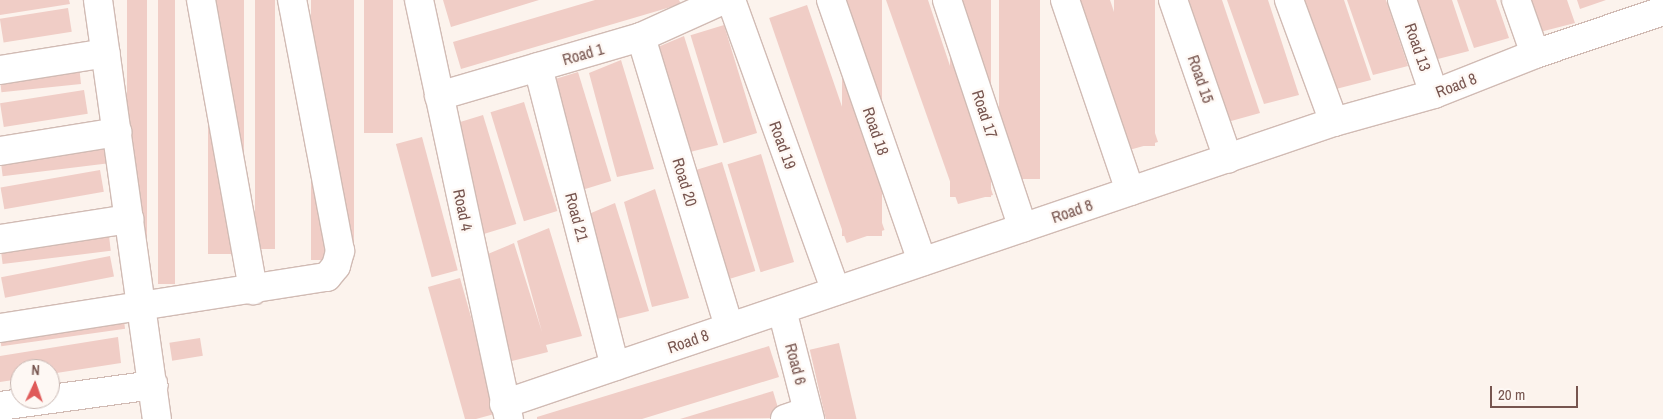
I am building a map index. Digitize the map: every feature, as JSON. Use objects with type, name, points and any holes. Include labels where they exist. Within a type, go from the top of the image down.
[{"type":"street","points":[[98,0],[158,419]]},
{"type":"street","points":[[200,0],[253,290]]},
{"type":"street","points":[[0,328],[327,277],[336,266],[340,251],[292,0]]},
{"type":"street","name":"Road 4","points":[[418,0],[506,411]]},
{"type":"street","name":"Road 1","points":[[439,96],[641,37],[724,0]]},
{"type":"street","name":"Road 19","points":[[731,0],[836,291]]},
{"type":"street","name":"Road 18","points":[[831,0],[922,262]]},
{"type":"street","name":"Road 17","points":[[947,0],[1022,228]]},
{"type":"street","points":[[1065,0],[1130,191]]},
{"type":"street","name":"Road 15","points":[[1173,0],[1228,159]]},
{"type":"street","points":[[1289,0],[1334,122]]},
{"type":"street","name":"Road 13","points":[[1402,0],[1434,94]]},
{"type":"street","points":[[1516,0],[1535,54]]},
{"type":"street","name":"Road 8","points":[[506,411],[615,366],[729,327],[1334,122],[1434,94],[1645,10]]},
{"type":"street","name":"Road 20","points":[[641,37],[729,327]]},
{"type":"street","points":[[0,70],[106,53]]},
{"type":"street","name":"Road 21","points":[[538,67],[615,366]]},
{"type":"street","points":[[0,151],[117,132]]},
{"type":"street","points":[[0,239],[129,219]]},
{"type":"street","name":"Road 6","points":[[782,310],[801,416]]},
{"type":"street","points":[[0,406],[154,386]]},
{"type":"building","points":[[0,0],[69,0],[70,4],[0,15]]},
{"type":"building","points":[[127,0],[147,0],[147,287],[127,287]]},
{"type":"building","points":[[158,0],[175,0],[175,284],[158,284]]},
{"type":"building","points":[[208,0],[244,0],[244,254],[208,254]]},
{"type":"building","points":[[255,0],[275,0],[275,249],[255,249]]},
{"type":"building","points":[[311,0],[354,0],[354,260],[311,260]]},
{"type":"building","points":[[364,0],[393,0],[393,133],[364,133]]},
{"type":"building","points":[[443,0],[539,0],[451,27]]},
{"type":"building","points":[[595,0],[679,0],[681,4],[461,69],[453,42]]},
{"type":"building","points":[[842,0],[882,0],[882,236],[842,236]]},
{"type":"building","points":[[886,0],[928,0],[993,195],[958,204]]},
{"type":"building","points":[[950,0],[991,0],[991,197],[950,197]]},
{"type":"building","points":[[999,0],[1040,0],[1040,179],[999,179]]},
{"type":"building","points":[[1068,0],[1110,0],[1158,142],[1122,152]]},
{"type":"building","points":[[1114,0],[1155,0],[1155,146],[1114,146]]},
{"type":"building","points":[[1181,0],[1222,0],[1260,113],[1224,123]]},
{"type":"building","points":[[1227,0],[1268,0],[1299,95],[1264,104]]},
{"type":"building","points":[[1304,0],[1344,0],[1371,80],[1336,89]]},
{"type":"building","points":[[1347,0],[1386,0],[1408,66],[1373,75]]},
{"type":"building","points":[[1413,0],[1452,0],[1469,51],[1434,60]]},
{"type":"building","points":[[1457,0],[1496,0],[1509,38],[1474,48]]},
{"type":"building","points":[[1529,0],[1567,0],[1575,23],[1540,32]]},
{"type":"building","points":[[1577,0],[1606,0],[1580,9]]},
{"type":"building","points":[[807,5],[884,230],[847,243],[769,18]]},
{"type":"building","points":[[68,8],[72,32],[4,42],[0,19]]},
{"type":"building","points":[[724,25],[757,133],[724,143],[691,35]]},
{"type":"building","points":[[684,36],[718,145],[682,154],[653,49]]},
{"type":"building","points":[[621,60],[654,169],[617,177],[589,73]]},
{"type":"building","points":[[79,65],[81,84],[1,92],[0,73]]},
{"type":"building","points":[[578,72],[611,181],[578,191],[545,82]]},
{"type":"building","points":[[84,90],[88,114],[4,127],[0,103]]},
{"type":"building","points":[[524,102],[557,211],[524,221],[491,112]]},
{"type":"building","points":[[483,115],[516,224],[483,234],[450,125]]},
{"type":"building","points":[[422,137],[458,270],[432,277],[396,144]]},
{"type":"building","points":[[110,140],[113,163],[3,176],[0,154]]},
{"type":"building","points":[[761,154],[794,262],[761,272],[728,164]]},
{"type":"building","points":[[722,162],[755,271],[722,281],[689,172]]},
{"type":"building","points":[[100,170],[104,192],[4,209],[1,188]]},
{"type":"building","points":[[655,189],[689,298],[652,307],[624,202]]},
{"type":"building","points":[[615,203],[649,311],[613,320],[584,216]]},
{"type":"building","points":[[108,228],[111,251],[3,264],[0,241]]},
{"type":"building","points":[[549,228],[582,336],[546,345],[548,352],[512,361],[483,256],[514,243],[542,332],[517,241]]},
{"type":"building","points":[[110,256],[114,277],[5,298],[1,277]]},
{"type":"building","points":[[460,278],[498,413],[476,419],[465,419],[428,287]]},
{"type":"building","points":[[123,314],[125,329],[1,346],[0,331]]},
{"type":"building","points":[[118,337],[121,363],[60,372],[60,359],[10,359],[10,380],[0,382],[0,356]]},
{"type":"building","points":[[200,338],[203,356],[172,361],[169,343]]},
{"type":"building","points":[[839,343],[857,419],[826,419],[810,350]]},
{"type":"building","points":[[769,346],[779,377],[642,419],[537,419],[537,417]]},
{"type":"building","points":[[773,391],[781,418],[680,419]]}]
